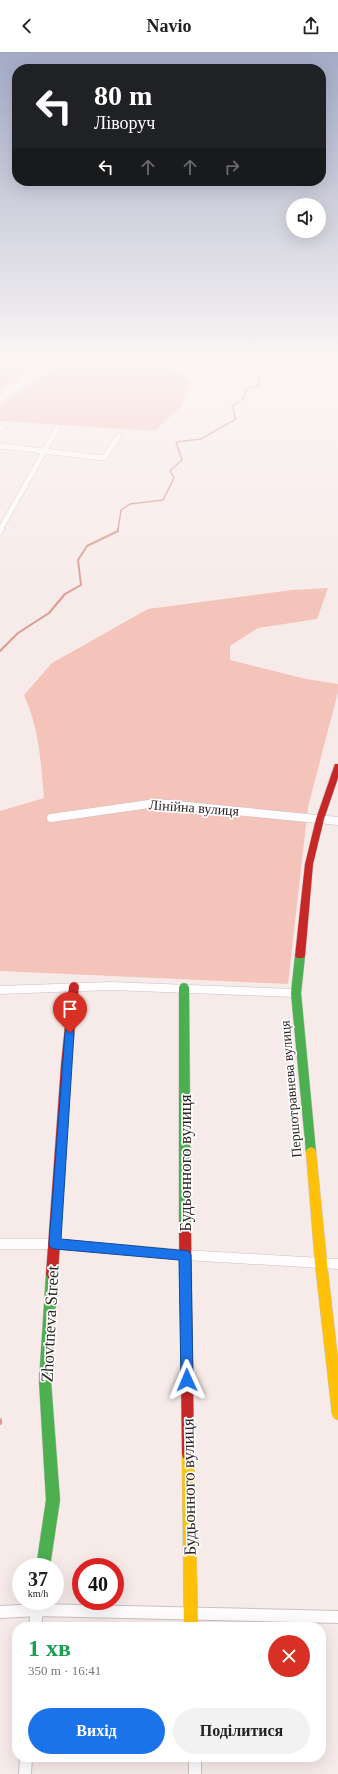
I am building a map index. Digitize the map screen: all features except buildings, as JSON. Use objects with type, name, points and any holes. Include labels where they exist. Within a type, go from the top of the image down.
[{"type":"street","points":[[0,531],[51,439]]},
{"type":"street","points":[[0,446],[104,458],[117,439]]},
{"type":"street","name":"Першотравнева вулиця","points":[[338,766],[320,819],[309,864],[296,992],[321,1263],[338,1414]]},
{"type":"street","name":"Лінійна вулиця","points":[[51,818],[156,803],[338,821]]},
{"type":"street","points":[[0,990],[122,985],[296,992]]},
{"type":"street","name":"Zhovtneva Street","points":[[44,1558],[53,1500],[45,1381],[66,1065],[74,986]]},
{"type":"street","name":"Будьонного вулиця","points":[[184,987],[185,1255],[191,1622]]},
{"type":"street","points":[[0,1244],[55,1244],[185,1255],[338,1264]]},
{"type":"street","points":[[64,1607],[191,1614],[338,1617]]},
{"type":"street","points":[[0,1612],[13,1610]]},
{"type":"street","points":[[36,1622],[37,1610]]},
{"type":"street","points":[[25,1774],[26,1762]]},
{"type":"street","points":[[194,1762],[195,1774]]},
{"type":"shaded area","points":[[328,588],[317,619],[258,628],[230,646],[230,660],[306,679],[338,684],[338,692],[308,807],[288,984],[0,971],[0,811],[44,798],[36,733],[24,695],[52,663],[148,609],[292,590]]},
{"type":"waterway","points":[[118,530],[121,510],[130,504],[163,500],[174,478],[170,471],[182,460],[176,442],[198,439]]},
{"type":"waterway","points":[[0,651],[18,633],[49,613],[65,594],[81,585],[78,560],[87,546],[118,530]]},
{"type":"traffic: fast","points":[[300,956],[296,993],[311,1152]]},
{"type":"traffic: fast","points":[[184,987],[185,1229]]},
{"type":"traffic: fast","points":[[44,1558],[53,1500],[45,1381],[52,1274]]},
{"type":"traffic: slow","points":[[311,1152],[321,1263],[338,1414]]},
{"type":"traffic: slow","points":[[188,1453],[191,1622]]},
{"type":"traffic: jam","points":[[300,956],[309,864],[320,819],[338,766]]},
{"type":"traffic: jam","points":[[52,1274],[66,1065],[74,986]]},
{"type":"traffic: jam","points":[[185,1229],[188,1453]]},
{"type":"route","points":[[70,1033],[66,1065],[55,1244],[185,1255],[187,1380]]}]
